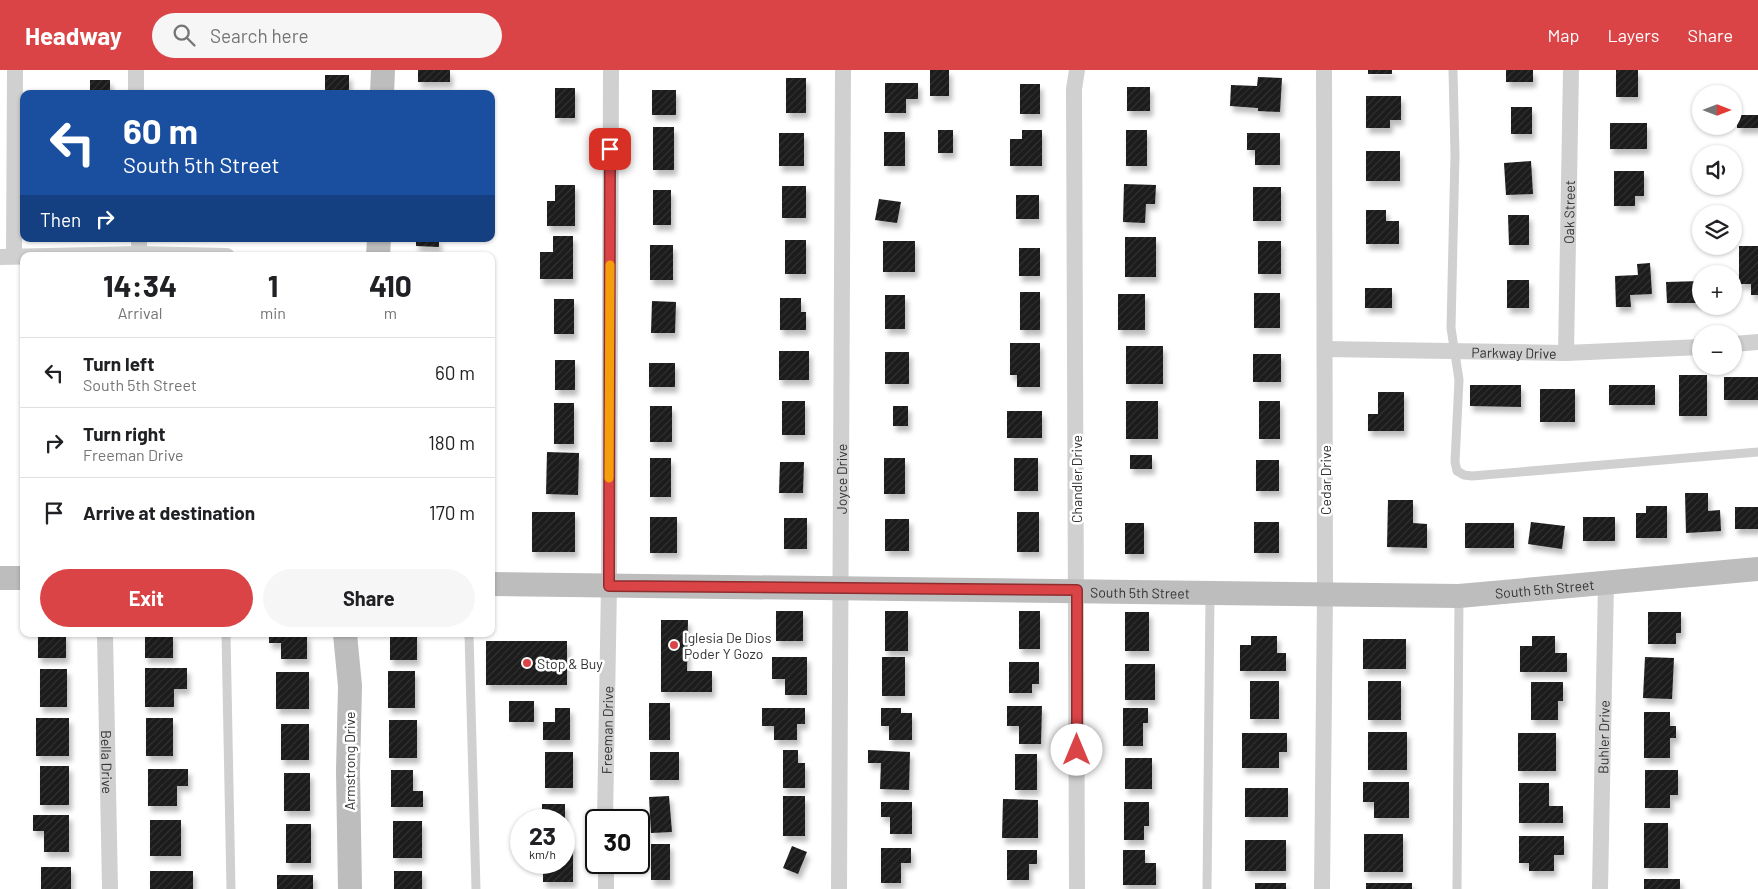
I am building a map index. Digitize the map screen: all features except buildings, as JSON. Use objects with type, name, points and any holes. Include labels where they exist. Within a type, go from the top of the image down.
[{"type":"street","points":[[15,70],[7,256],[20,255]]},
{"type":"street","points":[[136,70],[136,90]]},
{"type":"street","points":[[382,90],[383,70]]},
{"type":"street","name":"Freeman Drive","points":[[606,809],[611,70]]},
{"type":"street","name":"Joyce Drive","points":[[839,889],[842,589],[843,70]]},
{"type":"street","name":"Chandler Drive","points":[[1077,70],[1074,89],[1077,889]]},
{"type":"street","name":"Cedar Drive","points":[[1322,889],[1325,594],[1324,70]]},
{"type":"street","name":"Oak Street","points":[[1566,353],[1571,70]]},
{"type":"street","points":[[60,252],[139,246],[192,252]]},
{"type":"street","points":[[1742,343],[1758,342]]},
{"type":"street","name":"Parkway Drive","points":[[1325,349],[1455,353],[1566,353],[1692,347]]},
{"type":"street","name":"South 5th Street","points":[[495,584],[1459,596],[1758,569]]},
{"type":"street","points":[[0,578],[20,578]]},
{"type":"street","name":"Buhler Drive","points":[[1600,889],[1606,583]]},
{"type":"street","name":"Bella Drive","points":[[105,637],[110,889]]},
{"type":"street","name":"Armstrong Drive","points":[[346,637],[350,686],[348,771],[350,889]]},
{"type":"street","points":[[606,874],[606,889]]},
{"type":"lane","points":[[1453,70],[1455,155],[1451,328],[1458,380],[1455,462],[1457,471],[1464,475],[1568,469],[1758,452]]},
{"type":"lane","points":[[1207,889],[1210,592]]},
{"type":"lane","points":[[1457,889],[1459,596]]},
{"type":"lane","points":[[226,637],[231,889]]},
{"type":"lane","points":[[469,637],[476,889]]},
{"type":"slow traffic","points":[[609,478],[610,265]]},
{"type":"place","name":"Iglesia De Dios Poder Y Gozo","points":[[674,645]]},
{"type":"place","name":"Stop & Buy","points":[[527,663]]},
{"type":"route","points":[[610,149],[609,586],[1077,590],[1077,750]]}]
